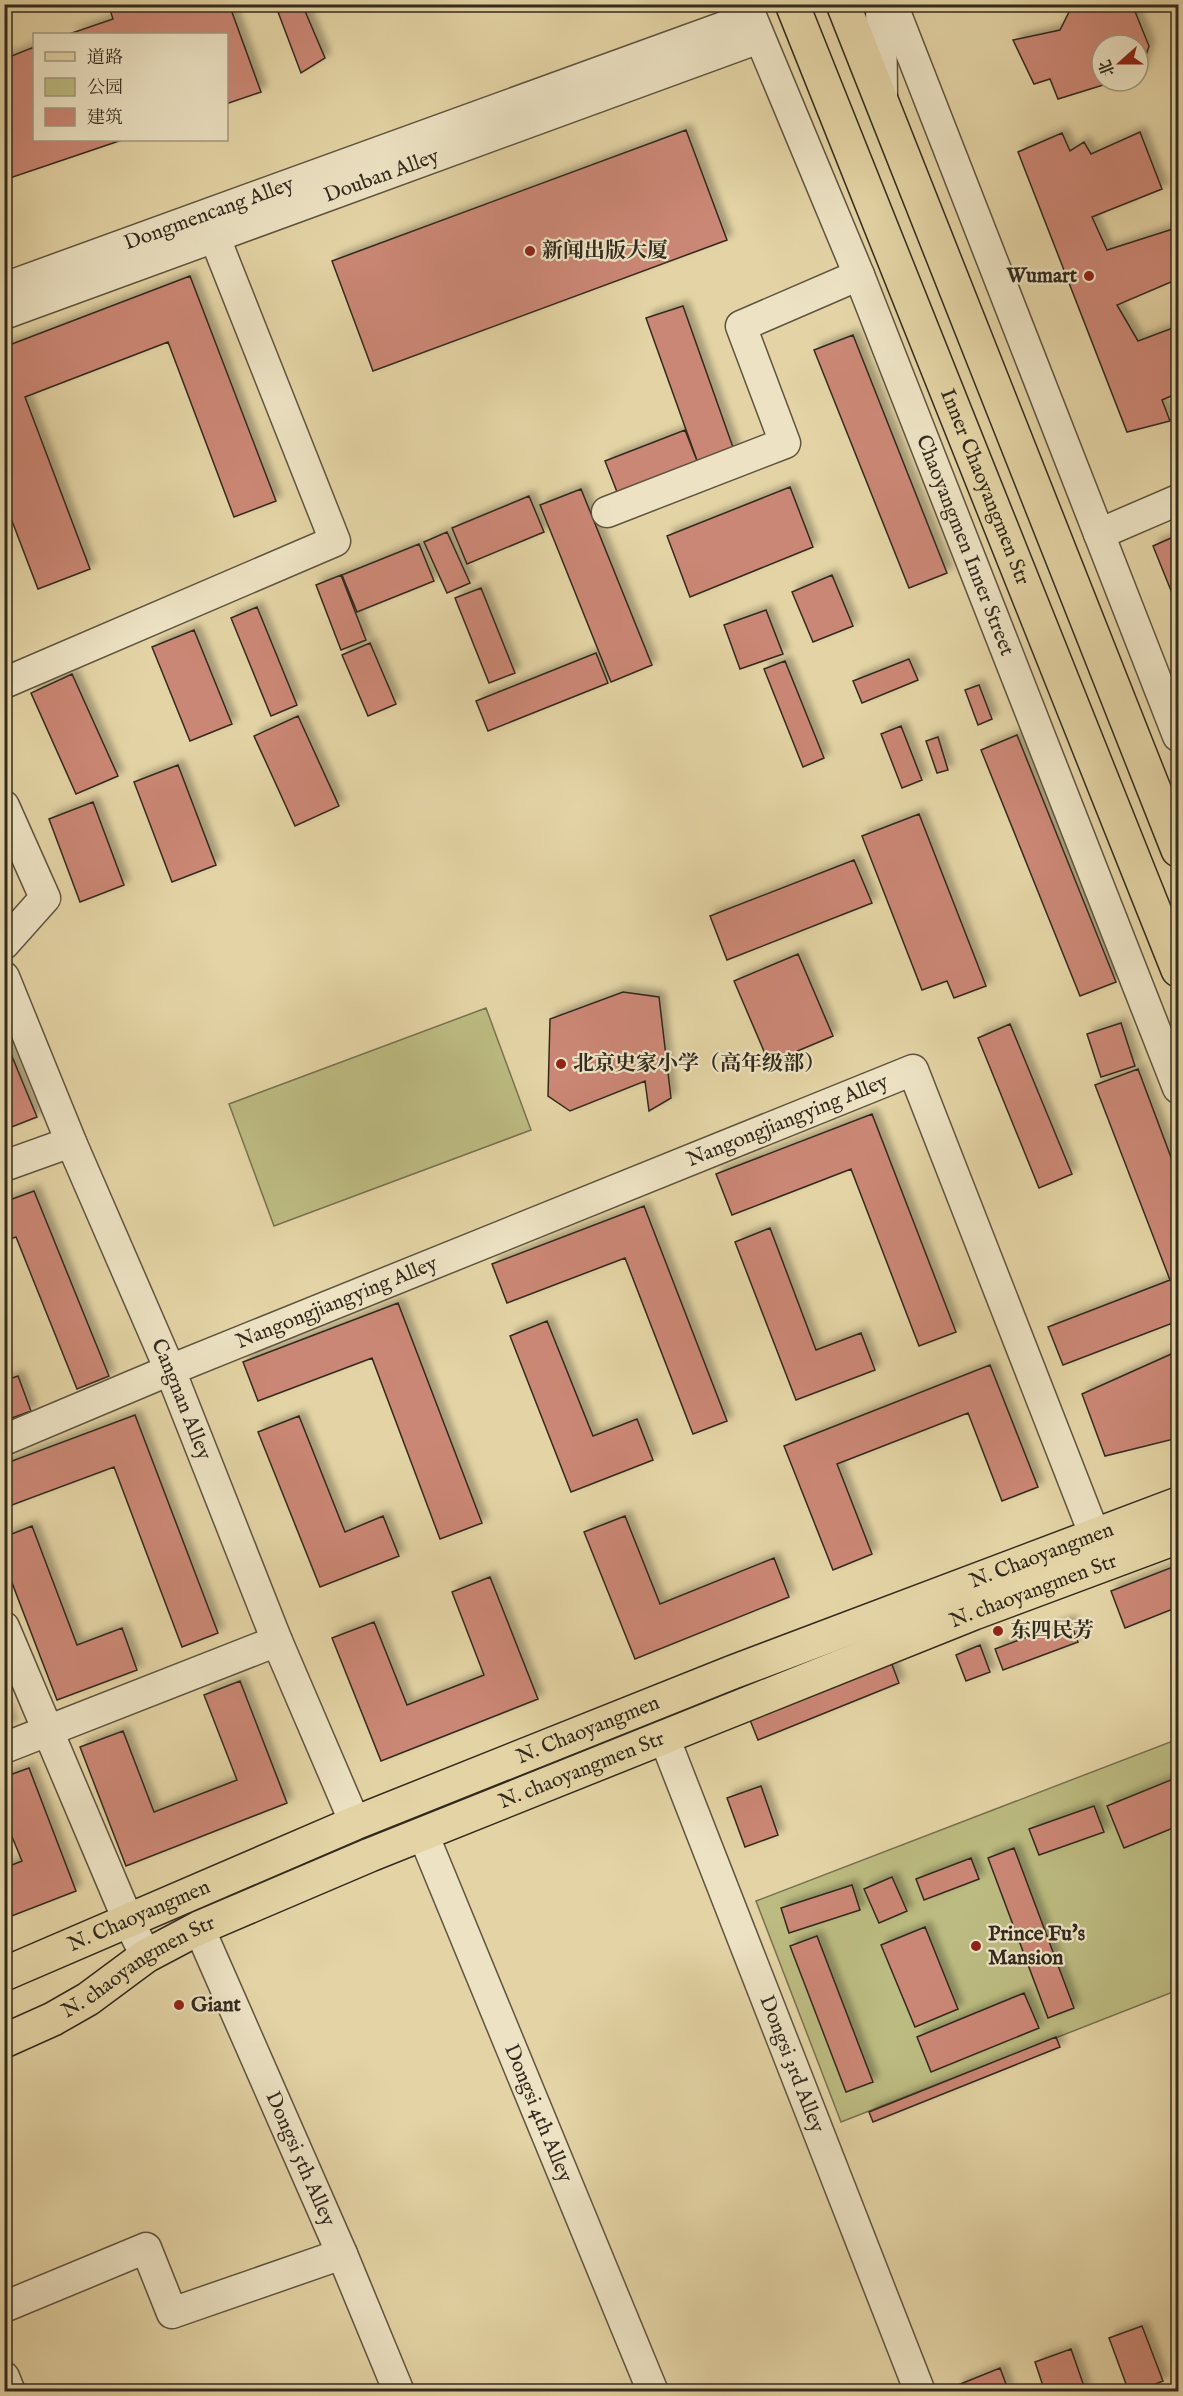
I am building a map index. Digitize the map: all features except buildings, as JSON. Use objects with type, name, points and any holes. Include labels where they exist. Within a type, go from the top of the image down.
[{"type":"main road","name":"Inner Chaoyangmen Str","points":[[792,4],[1179,970]]},
{"type":"main road","points":[[843,4],[1179,850]]},
{"type":"main road","name":"N. Chaoyangmen","points":[[4,1974],[355,1823],[733,1672],[1101,1550],[1179,1504]]},
{"type":"main road","name":"N. chaoyangmen Str","points":[[4,2041],[53,2019],[88,1999],[146,1956],[199,1928],[423,1834],[974,1613],[1101,1550],[1179,1537]]},
{"type":"street","points":[[880,4],[883,109]]},
{"type":"street","points":[[892,4],[1179,736]]},
{"type":"street","name":"Douban Alley","points":[[4,314],[215,238],[752,20]]},
{"type":"street","name":"Chaoyangmen Inner Street","points":[[752,20],[859,275],[1179,1088]]},
{"type":"street","name":"Dongmencang Alley","points":[[4,288],[752,20]]},
{"type":"street","points":[[4,683],[335,541],[215,238]]},
{"type":"street","points":[[607,512],[785,443],[741,326],[859,275]]},
{"type":"street","points":[[1099,534],[1179,500]]},
{"type":"street","points":[[4,806],[45,898],[4,944]]},
{"type":"street","name":"Cangnan Alley","points":[[4,977],[170,1370],[278,1641],[355,1823]]},
{"type":"street","name":"Nangongjiangying Alley","points":[[170,1370],[913,1070],[1101,1550]]},
{"type":"street","points":[[4,1166],[72,1142]]},
{"type":"street","points":[[4,1440],[170,1370]]},
{"type":"street","points":[[4,1627],[128,1920],[146,1956]]},
{"type":"street","points":[[4,1748],[278,1641]]},
{"type":"street","name":"Dongsi 3rd Alley","points":[[663,1737],[920,2391]]},
{"type":"street","name":"Dongsi 4th Alley","points":[[423,1834],[653,2391]]},
{"type":"street","name":"Dongsi 5th Alley","points":[[199,1928],[342,2254],[399,2391]]},
{"type":"street","points":[[4,2307],[146,2248],[172,2313],[342,2254]]},
{"type":"street","points":[[4,2377],[10,2391]]},
{"type":"green space","points":[[486,1008],[531,1130],[274,1226],[229,1104]]},
{"type":"green space","name":"Prince Fu's Mansion","points":[[1178,1739],[1178,1990],[841,2122],[756,1901]]},
{"type":"place","name":"新闻出版大厦","points":[[530,251]]},
{"type":"place","name":"Wumart","points":[[1089,276]]},
{"type":"place","name":"北京史家小学（高年级部）","points":[[561,1064]]},
{"type":"place","name":"东四民芳","points":[[998,1631]]},
{"type":"place","name":"Prince Fu's Mansion","points":[[976,1946]]},
{"type":"place","name":"Giant","points":[[179,2005]]}]
